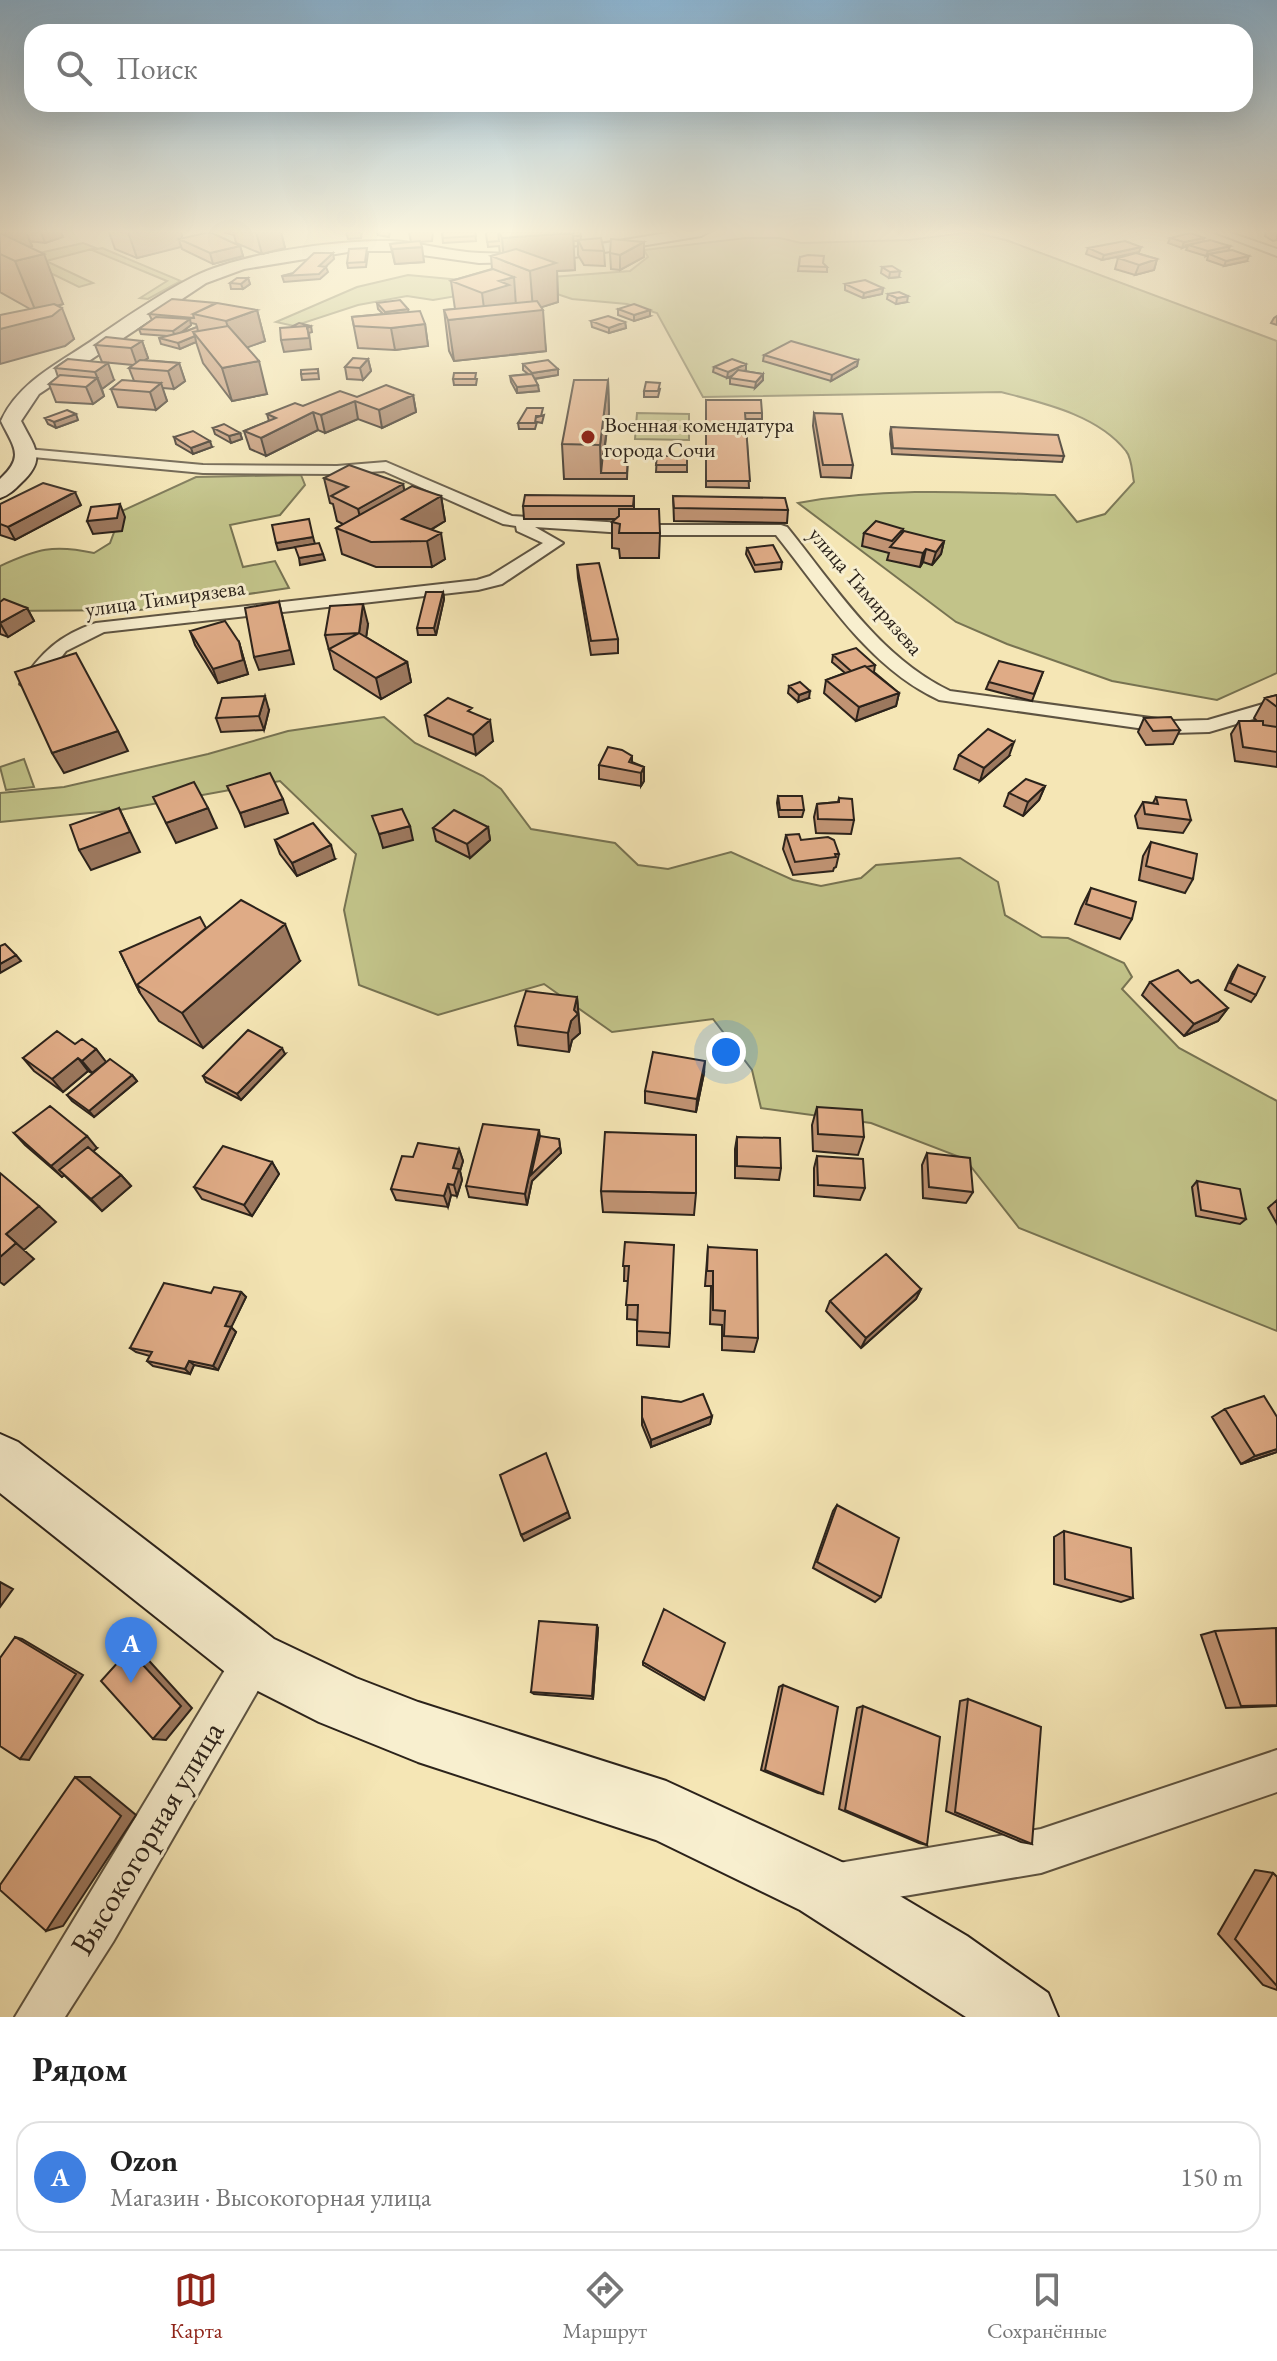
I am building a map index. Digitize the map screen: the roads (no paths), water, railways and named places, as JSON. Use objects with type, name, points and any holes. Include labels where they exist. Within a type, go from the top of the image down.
[{"type":"street","points":[[0,491],[25,468],[27,453],[11,421],[18,405],[32,390],[127,326]]},
{"type":"street","name":"улица Тимирязева","points":[[27,453],[203,469],[337,470],[386,466],[555,543],[486,584],[102,627],[68,638],[54,648],[30,684]]},
{"type":"street","name":"улица Тимирязева","points":[[509,521],[639,529],[781,530],[879,647],[913,681],[946,696],[1173,727],[1209,726],[1277,706]]},
{"type":"street","points":[[0,1460],[187,1610],[254,1659],[340,1701],[418,1732],[666,1812],[823,1887],[943,1960],[1024,2017]]},
{"type":"street","name":"Высокогорная улица","points":[[38,2017],[97,1926],[254,1659]]},
{"type":"street","points":[[823,1887],[973,1865],[1041,1851],[1277,1771]]},
{"type":"place","name":"Военная комендатура города Сочи","points":[[588,437]]},
{"type":"place","name":"Ozon","points":[[131,1683]]}]
